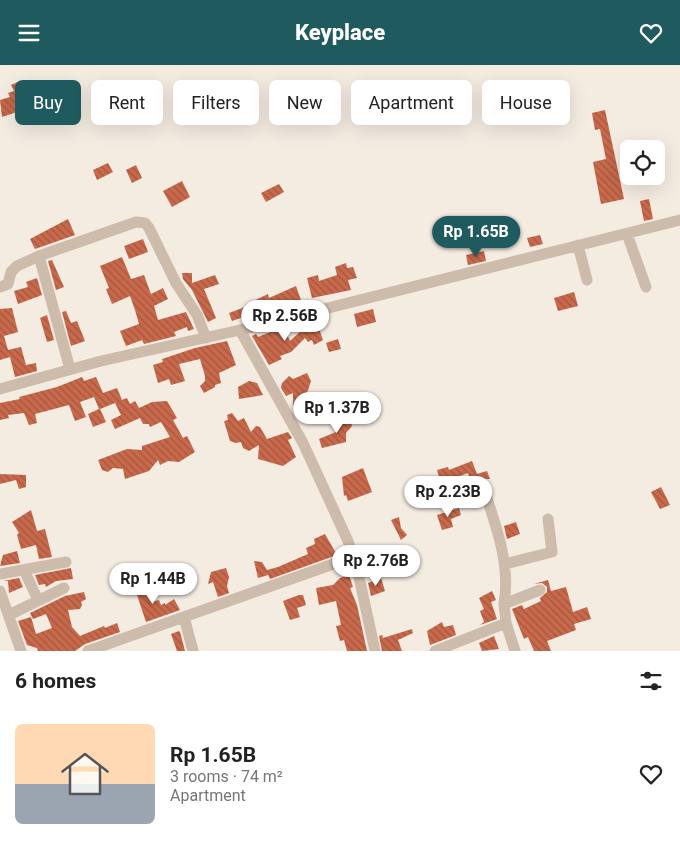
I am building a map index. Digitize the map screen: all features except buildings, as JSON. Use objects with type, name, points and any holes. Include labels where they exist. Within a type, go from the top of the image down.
[{"type":"street","points":[[0,389],[70,369],[240,330],[680,220]]},
{"type":"street","points":[[0,287],[8,284],[11,272],[17,266],[39,256],[136,222],[145,223],[150,229],[176,283],[192,305],[206,338]]},
{"type":"street","points":[[627,234],[646,287]]},
{"type":"street","points":[[578,245],[587,280]]},
{"type":"street","points":[[39,256],[70,369]]},
{"type":"street","points":[[240,330],[303,443],[348,541],[375,651]]},
{"type":"street","points":[[483,487],[500,539],[505,564],[504,603],[506,623],[515,651]]},
{"type":"street","points":[[505,564],[552,552],[548,519]]},
{"type":"street","points":[[88,651],[353,557]]},
{"type":"street","points":[[0,575],[66,562]]},
{"type":"street","points":[[24,570],[38,600]]},
{"type":"street","points":[[9,615],[64,587]]},
{"type":"street","points":[[504,603],[540,590]]},
{"type":"street","points":[[0,591],[20,651]]},
{"type":"street","points":[[184,617],[194,651]]},
{"type":"street","points":[[435,651],[506,623]]}]
